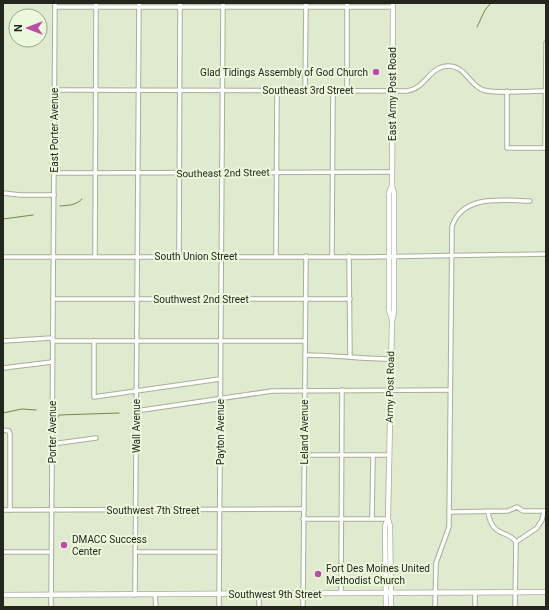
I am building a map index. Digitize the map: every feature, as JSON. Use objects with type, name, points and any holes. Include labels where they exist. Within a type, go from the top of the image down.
[{"type":"main road","name":"East Army Post Road","points":[[392,256],[390,193],[392,186],[393,5]]},
{"type":"main road","name":"Army Post Road","points":[[386,607],[388,593],[390,526],[388,519],[392,320],[389,310],[392,256]]},
{"type":"main road","name":"Southwest 9th Street","points":[[3,595],[546,592]]},
{"type":"main road","name":"Army Post Road","points":[[388,593],[391,607]]},
{"type":"street","points":[[55,5],[393,5]]},
{"type":"street","name":"East Porter Avenue","points":[[53,257],[55,5]]},
{"type":"street","points":[[95,257],[96,5]]},
{"type":"street","name":"Wall Avenue","points":[[135,594],[139,5]]},
{"type":"street","points":[[179,257],[180,5]]},
{"type":"street","name":"Payton Avenue","points":[[219,607],[223,5]]},
{"type":"street","points":[[304,90],[306,5]]},
{"type":"street","points":[[347,5],[347,90]]},
{"type":"street","points":[[507,91],[507,148],[546,148],[546,43]]},
{"type":"street","name":"Southeast 3rd Street","points":[[55,90],[414,89],[438,69],[449,66],[460,70],[475,85],[482,89],[507,91],[545,91]]},
{"type":"street","points":[[276,256],[277,90]]},
{"type":"street","points":[[332,256],[333,90]]},
{"type":"street","name":"Southeast 2nd Street","points":[[54,173],[392,172]]},
{"type":"street","points":[[3,193],[20,195],[54,195]]},
{"type":"street","points":[[436,607],[436,563],[438,554],[449,531],[450,512],[452,226],[456,217],[466,207],[479,201],[530,202]]},
{"type":"street","name":"South Union Street","points":[[3,257],[546,254]]},
{"type":"street","name":"Leland Avenue","points":[[303,607],[306,256]]},
{"type":"street","points":[[350,256],[350,357]]},
{"type":"street","name":"Porter Avenue","points":[[51,607],[53,257]]},
{"type":"street","name":"Southwest 2nd Street","points":[[52,299],[350,299]]},
{"type":"street","points":[[3,341],[305,341]]},
{"type":"street","points":[[94,341],[94,397],[220,379]]},
{"type":"street","points":[[305,355],[391,359]]},
{"type":"street","points":[[3,368],[52,362]]},
{"type":"street","points":[[341,593],[342,390]]},
{"type":"street","points":[[136,411],[272,391],[450,390]]},
{"type":"street","points":[[3,430],[9,431],[10,510]]},
{"type":"street","points":[[52,444],[96,438]]},
{"type":"street","points":[[304,455],[389,455]]},
{"type":"street","points":[[372,519],[373,455]]},
{"type":"street","points":[[450,512],[508,511],[516,508],[523,511],[545,511],[537,528],[516,542]]},
{"type":"street","name":"Southwest 7th Street","points":[[3,510],[304,509]]},
{"type":"street","points":[[488,511],[490,521],[495,528],[502,534],[513,538],[516,542],[515,607]]},
{"type":"street","points":[[303,519],[388,519]]},
{"type":"street","points":[[3,552],[51,552]]},
{"type":"street","points":[[135,552],[219,552]]},
{"type":"street","points":[[475,593],[475,607]]},
{"type":"street","points":[[156,594],[156,607]]},
{"type":"street","points":[[259,594],[259,607]]},
{"type":"waterway","points":[[477,27],[485,10],[491,3]]},
{"type":"waterway","points":[[60,206],[74,204],[82,199]]},
{"type":"waterway","points":[[3,219],[33,215]]},
{"type":"waterway","points":[[3,413],[22,409],[36,410]]},
{"type":"waterway","points":[[56,421],[59,415],[119,413]]},
{"type":"place","name":"Glad Tidings Assembly of God Church","points":[[376,72]]},
{"type":"place","name":"DMACC Success Center","points":[[64,545]]},
{"type":"place","name":"Fort Des Moines United Methodist Church","points":[[318,574]]}]
